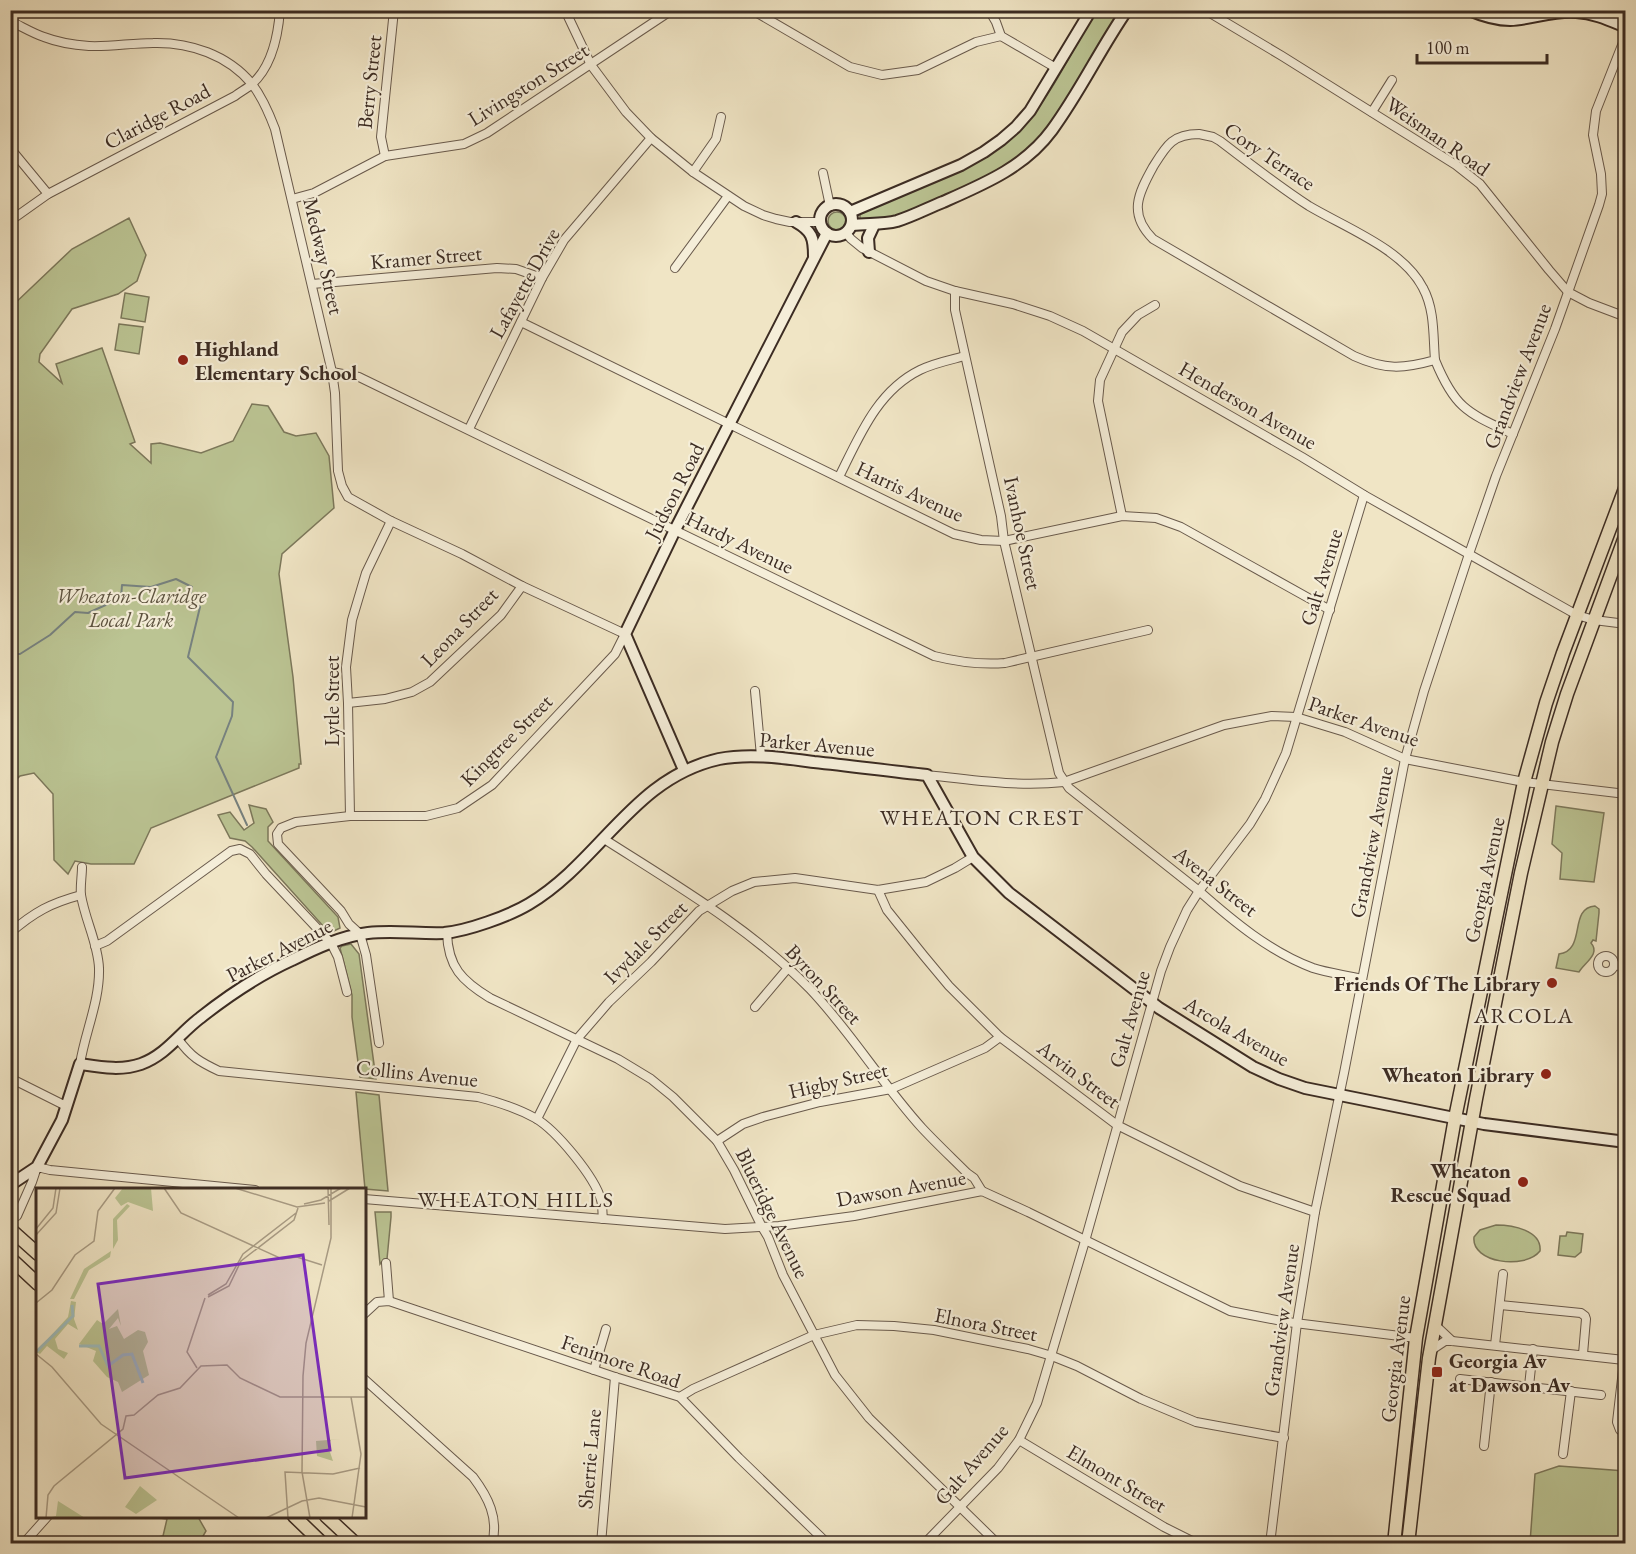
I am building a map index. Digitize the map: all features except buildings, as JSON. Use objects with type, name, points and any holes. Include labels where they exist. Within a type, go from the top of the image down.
[{"type":"main road","name":"Georgia Avenue","points":[[1394,1544],[1416,1338],[1455,1118],[1524,782],[1546,703],[1626,486]]},
{"type":"main road","name":"Georgia Avenue","points":[[1408,1544],[1429,1357],[1503,960],[1552,742],[1567,694],[1626,534]]},
{"type":"main road","points":[[10,1229],[36,1252]]},
{"type":"main road","points":[[10,1258],[36,1282]]},
{"type":"main road","points":[[1429,1357],[1416,1338],[1435,1325]]},
{"type":"main road","points":[[296,1518],[314,1541]]},
{"type":"main road","points":[[328,1518],[356,1544]]},
{"type":"street","name":"Claridge Road","points":[[10,221],[48,194],[235,96],[252,84],[266,67],[276,44],[280,10]]},
{"type":"street","name":"Berry Street","points":[[385,156],[381,137],[394,10]]},
{"type":"street","points":[[565,10],[591,65],[626,112],[651,138],[693,172],[728,196],[763,215],[796,222],[821,222]]},
{"type":"street","name":"Livingston Street","points":[[292,199],[314,193],[385,156],[464,144],[487,133],[672,10]]},
{"type":"street","points":[[752,10],[850,67],[882,75],[918,70],[976,42],[1001,36]]},
{"type":"street","points":[[989,10],[1001,36],[1056,68]]},
{"type":"street","points":[[850,212],[961,165],[1001,140],[1030,111],[1091,10]]},
{"type":"street","points":[[849,229],[852,220],[850,212],[845,207],[831,206],[823,212],[822,226],[827,233],[837,236],[849,229],[896,221],[980,186],[1024,159],[1051,132],[1127,10]]},
{"type":"street","name":"Weisman Road","points":[[1205,10],[1456,165],[1480,184],[1568,292],[1588,303],[1626,317]]},
{"type":"street","points":[[1469,10],[1500,20],[1575,11],[1593,14],[1626,27]]},
{"type":"street","name":"Medway Street","points":[[10,21],[44,37],[78,45],[154,43],[183,45],[208,52],[237,69],[252,84],[266,107],[275,129],[332,372],[336,393],[338,471],[348,497],[522,586],[625,634]]},
{"type":"street","name":"Grandview Avenue","points":[[1270,1544],[1297,1323],[1315,1212],[1405,759],[1424,691],[1496,476],[1568,292],[1602,194],[1601,174],[1593,135],[1596,111],[1626,34]]},
{"type":"street","points":[[1372,112],[1392,81]]},
{"type":"street","points":[[693,172],[716,139],[722,117]]},
{"type":"street","name":"Cory Terrace","points":[[1435,360],[1399,368],[1368,362],[1354,356],[1154,239],[1140,219],[1138,200],[1141,189],[1167,145],[1186,135],[1199,134],[1213,137],[1308,205],[1396,256],[1414,274],[1430,302],[1435,360],[1448,388],[1463,407],[1481,420],[1514,434]]},
{"type":"street","name":"Lafayette Drive","points":[[469,429],[542,279],[564,240],[651,138]]},
{"type":"street","points":[[10,148],[48,194]]},
{"type":"street","points":[[823,173],[831,206]]},
{"type":"street","points":[[675,268],[728,196]]},
{"type":"street","points":[[796,222],[806,227],[811,235],[814,256]]},
{"type":"street","points":[[869,252],[868,238],[874,225]]},
{"type":"street","name":"Henderson Avenue","points":[[849,229],[851,239],[869,252],[926,281],[955,291],[1013,304],[1050,316],[1083,331],[1364,495],[1577,615],[1594,620],[1626,624]]},
{"type":"street","name":"Judson Road","points":[[625,634],[675,530],[827,233]]},
{"type":"street","name":"Kramer Street","points":[[312,284],[497,268],[516,269],[542,279]]},
{"type":"street","name":"Ivanhoe Street","points":[[955,291],[955,310],[1001,516],[1004,541],[1059,773],[1064,782]]},
{"type":"street","points":[[1122,516],[1098,401],[1100,380],[1122,332],[1133,320],[1155,305]]},
{"type":"street","name":"Harris Avenue","points":[[521,322],[954,534],[981,540],[1004,541],[1122,516],[1156,518],[1181,527],[1330,610]]},
{"type":"street","points":[[838,477],[869,418],[883,398],[900,382],[919,371],[940,362],[965,356]]},
{"type":"street","name":"Hardy Avenue","points":[[332,372],[359,377],[934,656],[960,662],[1005,663],[1148,630]]},
{"type":"street","name":"Galt Avenue","points":[[924,1544],[998,1468],[1019,1440],[1037,1403],[1170,947],[1187,910],[1199,891],[1250,824],[1265,799],[1286,753],[1364,495]]},
{"type":"street","name":"Lytle Street","points":[[350,816],[346,668],[352,620],[366,573],[391,521]]},
{"type":"street","name":"Leona Street","points":[[348,703],[386,699],[412,692],[430,682],[501,615],[522,586]]},
{"type":"street","points":[[625,634],[684,770]]},
{"type":"street","name":"Kingtree Street","points":[[360,934],[278,844],[277,834],[281,828],[296,822],[350,816],[426,816],[458,808],[492,784],[615,654],[625,634]]},
{"type":"street","points":[[755,691],[761,756]]},
{"type":"street","name":"Parker Avenue","points":[[80,1064],[110,1069],[140,1064],[158,1056],[178,1040],[198,1019],[244,985],[292,960],[346,937],[370,933],[447,933],[492,921],[529,904],[562,880],[625,816],[662,784],[684,770],[720,759],[761,756],[1004,784],[1042,784],[1064,782],[1224,725],[1272,716],[1296,717],[1345,732],[1405,759],[1524,782],[1626,794]]},
{"type":"street","name":"Arcola Avenue","points":[[927,775],[973,857],[1009,893],[1152,1003],[1253,1067],[1305,1088],[1472,1122],[1626,1142]]},
{"type":"street","name":"Avena Street","points":[[1064,782],[1217,907],[1276,951],[1314,968],[1362,979]]},
{"type":"street","name":"Byron Street","points":[[604,839],[710,906],[746,932],[788,968],[823,1004],[921,1127],[974,1178],[982,1191]]},
{"type":"street","points":[[95,946],[107,941],[231,851],[240,849],[250,854],[331,943],[338,957],[347,992]]},
{"type":"street","name":"Ivydale Street","points":[[537,1119],[577,1039],[609,1002],[651,963],[699,911],[732,891],[754,882],[795,879],[878,890],[926,882],[973,857]]},
{"type":"street","points":[[17,1216],[37,1167],[62,1120],[80,1064],[97,995],[99,967],[81,895],[82,867]]},
{"type":"street","name":"Arvin Street","points":[[878,890],[887,910],[924,956],[949,986],[1000,1037],[1117,1125],[1240,1186],[1315,1212]]},
{"type":"street","points":[[10,933],[25,920],[47,907],[81,895]]},
{"type":"street","name":"Blueridge Avenue","points":[[447,933],[447,946],[452,962],[471,986],[490,998],[618,1059],[651,1078],[717,1141],[768,1237],[783,1275],[835,1375],[869,1418],[998,1544]]},
{"type":"street","points":[[360,934],[366,955],[379,1043]]},
{"type":"street","points":[[1614,965],[1626,968]]},
{"type":"street","points":[[755,1007],[788,968]]},
{"type":"street","name":"Higby Street","points":[[717,1141],[743,1124],[764,1117],[820,1102],[891,1089],[985,1048],[1000,1037]]},
{"type":"street","name":"Collins Avenue","points":[[178,1040],[198,1061],[219,1071],[478,1097],[508,1105],[537,1119],[563,1143],[588,1174],[601,1200],[603,1219]]},
{"type":"street","points":[[10,1078],[66,1106]]},
{"type":"street","points":[[10,1185],[37,1167],[234,1188]]},
{"type":"street","name":"Dawson Avenue","points":[[366,1199],[725,1230],[854,1216],[982,1191],[1230,1311],[1297,1323],[1416,1338]]},
{"type":"street","points":[[366,1312],[377,1302],[389,1300],[386,1263]]},
{"type":"street","points":[[1495,1345],[1503,1274]]},
{"type":"street","name":"Fenimore Road","points":[[389,1300],[680,1397],[828,1544]]},
{"type":"street","points":[[1500,1305],[1581,1313],[1586,1316],[1583,1354]]},
{"type":"street","name":"Elnora Street","points":[[680,1397],[693,1389],[814,1335],[857,1325],[894,1326],[934,1330],[1028,1349],[1077,1366],[1141,1399],[1196,1422],[1284,1438]]},
{"type":"street","points":[[1435,1325],[1452,1341]]},
{"type":"street","points":[[594,1370],[606,1329]]},
{"type":"street","points":[[1429,1357],[1445,1341],[1452,1341],[1624,1360]]},
{"type":"street","points":[[1626,1344],[1617,1416],[1618,1426],[1626,1432]]},
{"type":"street","points":[[1529,1386],[1533,1349]]},
{"type":"street","name":"Sherrie Lane","points":[[601,1544],[615,1377]]},
{"type":"street","points":[[1460,1379],[1601,1395]]},
{"type":"street","points":[[366,1381],[473,1477],[484,1492],[495,1523],[492,1544]]},
{"type":"street","points":[[1484,1446],[1491,1382]]},
{"type":"street","points":[[1563,1454],[1571,1391]]},
{"type":"street","name":"Elmont Street","points":[[1019,1440],[1164,1527],[1198,1544]]},
{"type":"street","points":[[23,1544],[46,1518]]},
{"type":"green space","points":[[1097,11],[1123,11],[1051,127],[1017,160],[967,187],[891,219],[860,220],[860,212],[970,165],[995,151],[1017,134],[1037,110]]},
{"type":"green space","points":[[837,212],[843,215],[846,221],[843,227],[837,230],[831,227],[828,221],[831,215]]},
{"type":"green space","name":"Wheaton-Claridge Local Park","points":[[129,218],[146,255],[137,281],[118,294],[72,309],[40,354],[39,362],[62,383],[56,364],[102,348],[135,442],[130,444],[151,463],[151,444],[160,443],[201,453],[233,441],[252,404],[268,406],[284,432],[296,436],[316,433],[329,456],[334,508],[282,554],[279,574],[293,677],[301,764],[299,768],[151,828],[134,864],[91,864],[75,861],[68,874],[54,860],[53,794],[34,773],[20,776],[17,779],[11,772],[11,307],[72,249]]},
{"type":"green space","points":[[125,293],[149,297],[145,322],[121,318]]},
{"type":"green space","points":[[119,324],[143,327],[139,354],[115,350]]},
{"type":"green space","points":[[249,805],[266,809],[273,822],[268,827],[268,841],[338,917],[340,928],[332,932],[324,927],[252,847],[245,841],[230,838],[218,815],[230,812],[244,830],[254,823]]},
{"type":"green space","points":[[1556,806],[1604,813],[1594,882],[1560,879],[1562,853],[1552,844]]},
{"type":"green space","points":[[1595,906],[1599,909],[1599,913],[1596,941],[1593,940],[1591,943],[1594,947],[1593,955],[1579,972],[1556,968],[1559,954],[1567,951],[1573,945],[1582,914],[1587,908]]},
{"type":"green space","points":[[351,944],[359,954],[376,1079],[360,1077],[352,1017],[352,995],[340,948]]},
{"type":"green space","points":[[356,1092],[379,1095],[388,1191],[365,1188]]},
{"type":"green space","points":[[375,1212],[391,1212],[387,1259],[380,1264]]},
{"type":"green space","points":[[1496,1225],[1525,1230],[1536,1238],[1540,1251],[1533,1257],[1512,1262],[1500,1261],[1481,1253],[1475,1246],[1474,1237],[1480,1230]]},
{"type":"green space","points":[[1567,1232],[1583,1234],[1581,1252],[1575,1257],[1558,1255],[1560,1236],[1566,1236]]},
{"type":"green space","points":[[1559,1466],[1625,1471],[1626,1523],[1623,1543],[1530,1543],[1535,1474]]},
{"type":"green space","points":[[160,1518],[199,1518],[206,1531],[199,1543],[130,1543],[163,1536],[167,1519]]},
{"type":"waterway","points":[[10,654],[20,654],[50,635],[75,612],[88,613],[121,598],[122,585],[151,587],[176,579],[192,587],[190,597],[200,607],[188,657],[233,702],[232,716],[216,757],[247,825]]},
{"type":"place","name":"Highland Elementary School","points":[[183,360]]},
{"type":"place","name":"Friends Of The Library","points":[[1552,983]]},
{"type":"place","name":"Wheaton Library","points":[[1546,1074]]},
{"type":"place","name":"Wheaton Rescue Squad","points":[[1523,1182]]},
{"type":"place","name":"Georgia Av at Dawson Av","points":[[1437,1372]]},
{"type":"district","name":"WHEATON CREST","points":[[982,817]]},
{"type":"district","name":"ARCOLA","points":[[1524,1015]]},
{"type":"district","name":"WHEATON HILLS","points":[[516,1199]]}]
